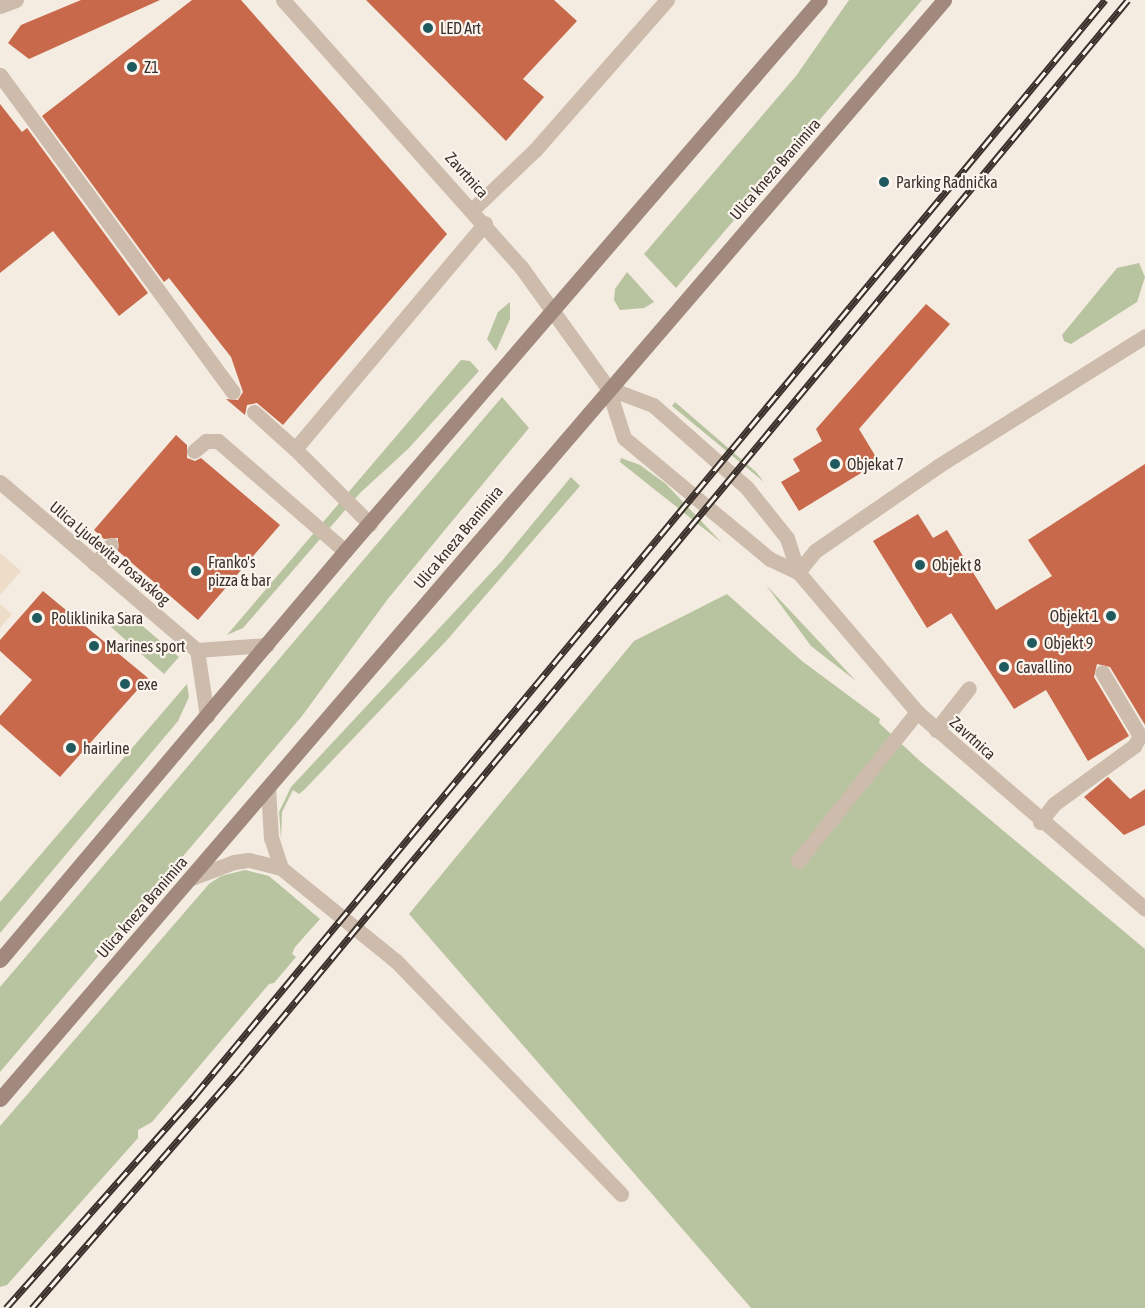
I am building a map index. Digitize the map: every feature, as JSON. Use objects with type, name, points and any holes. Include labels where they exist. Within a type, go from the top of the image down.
[{"type":"main road","points":[[0,960],[345,551],[820,0]]},
{"type":"main road","name":"Ulica kneza Branimira","points":[[0,1099],[608,388],[944,0]]},
{"type":"street","points":[[0,6],[16,0]]},
{"type":"street","name":"Zavrtnica","points":[[283,0],[485,223],[608,388],[624,438],[770,559],[798,572]]},
{"type":"street","points":[[473,209],[535,150],[667,0]]},
{"type":"street","points":[[0,75],[234,392]]},
{"type":"street","points":[[295,448],[485,223]]},
{"type":"street","points":[[798,572],[815,550],[938,466],[1145,336]]},
{"type":"street","name":"Zavrtnica","points":[[608,388],[653,405],[747,488],[788,538],[798,572],[917,712],[1040,822],[1145,909]]},
{"type":"street","points":[[254,412],[295,448],[370,524]]},
{"type":"street","points":[[194,451],[206,441],[218,441],[345,551]]},
{"type":"street","name":"Ulica Ljudevita Posavskog","points":[[0,482],[197,650]]},
{"type":"street","points":[[95,564],[111,545]]},
{"type":"street","points":[[207,716],[197,650],[267,645]]},
{"type":"street","points":[[1040,822],[1054,804],[1134,746],[1140,736],[1102,672]]},
{"type":"street","points":[[936,730],[969,688]]},
{"type":"street","points":[[798,861],[917,712]]},
{"type":"street","points":[[268,788],[271,838],[281,868]]},
{"type":"street","points":[[189,879],[234,862],[249,860],[281,868],[396,961],[621,1194]]},
{"type":"green space","points":[[849,0],[922,0],[676,288],[644,254],[796,76]]},
{"type":"green space","points":[[1139,263],[1145,277],[1137,302],[1071,344],[1064,341],[1062,335],[1117,268]]},
{"type":"green space","points":[[627,272],[654,302],[644,308],[620,310],[614,300],[615,289]]},
{"type":"green space","points":[[510,302],[510,319],[496,351],[487,339],[498,312]]},
{"type":"green space","points":[[461,360],[470,361],[479,371],[408,449],[360,493],[243,628],[227,635]]},
{"type":"green space","points":[[502,397],[529,428],[387,600],[302,716],[0,1072],[0,987]]},
{"type":"green space","points":[[675,402],[756,472],[764,482],[672,406]]},
{"type":"green space","points":[[621,458],[640,465],[666,484],[722,543],[620,462]]},
{"type":"green space","points":[[571,477],[580,486],[447,640],[305,789],[299,794],[293,790],[282,812],[281,839],[279,812],[291,787],[501,562]]},
{"type":"green space","points":[[766,585],[856,681],[811,646]]},
{"type":"green space","points":[[727,594],[802,661],[880,719],[879,723],[920,761],[1145,949],[1145,1308],[751,1308],[409,914],[634,641]]},
{"type":"green space","points":[[125,611],[179,657],[164,674],[111,627]]},
{"type":"green space","points":[[187,684],[189,697],[178,721],[0,933],[0,902]]},
{"type":"green space","points":[[245,870],[269,876],[320,919],[295,947],[292,954],[296,957],[274,983],[269,984],[152,1122],[138,1130],[138,1138],[7,1285],[0,1287],[0,1126],[209,884],[221,876]]},
{"type":"shaded area","points":[[0,553],[21,571],[0,595]]},
{"type":"shaded area","points":[[0,604],[12,614],[0,628]]},
{"type":"building","points":[[81,0],[160,0],[29,59],[8,43],[21,25]]},
{"type":"building","points":[[192,0],[241,0],[447,234],[283,425],[257,403],[247,405],[245,415],[226,399],[238,400],[243,392],[231,357],[169,278],[164,282],[42,116]]},
{"type":"building","points":[[366,0],[554,0],[577,21],[523,79],[544,97],[506,141]]},
{"type":"building","points":[[0,104],[22,132],[27,128],[148,293],[119,316],[53,231],[0,273]]},
{"type":"building","points":[[926,304],[950,324],[859,429],[879,462],[799,511],[781,482],[800,471],[793,459],[822,441],[816,429]]},
{"type":"building","points":[[176,435],[187,445],[187,458],[195,461],[201,458],[280,525],[198,620],[118,551],[118,538],[104,539],[94,530]]},
{"type":"building","points":[[1145,464],[1145,725],[1110,667],[1097,664],[1094,677],[1129,736],[1088,761],[1046,690],[1014,709],[951,613],[927,628],[873,541],[918,514],[933,538],[947,530],[996,610],[1052,576],[1028,540]]},
{"type":"building","points":[[43,591],[148,678],[60,777],[0,724],[0,716],[32,680],[0,651],[0,640]]},
{"type":"building","points":[[1108,777],[1130,799],[1145,789],[1145,825],[1124,835],[1084,797]]},
{"type":"railway","points":[[6,1308],[195,1095],[1105,0]]},
{"type":"railway","points":[[32,1308],[242,1066],[1128,0]]},
{"type":"place","name":"LED Art","points":[[428,28]]},
{"type":"place","name":"Z1","points":[[132,67]]},
{"type":"place","name":"Parking Radnička","points":[[884,182]]},
{"type":"place","name":"Objekat 7","points":[[835,464]]},
{"type":"place","name":"Objekt 8","points":[[920,565]]},
{"type":"place","name":"Franko's pizza & bar","points":[[196,571]]},
{"type":"place","name":"Objekt 1","points":[[1111,616]]},
{"type":"place","name":"Poliklinika Sara","points":[[37,618]]},
{"type":"place","name":"Objekt 9","points":[[1032,643]]},
{"type":"place","name":"Marines sport","points":[[94,646]]},
{"type":"place","name":"Cavallino","points":[[1004,667]]},
{"type":"place","name":"exe","points":[[125,684]]},
{"type":"place","name":"hairline","points":[[71,748]]}]
